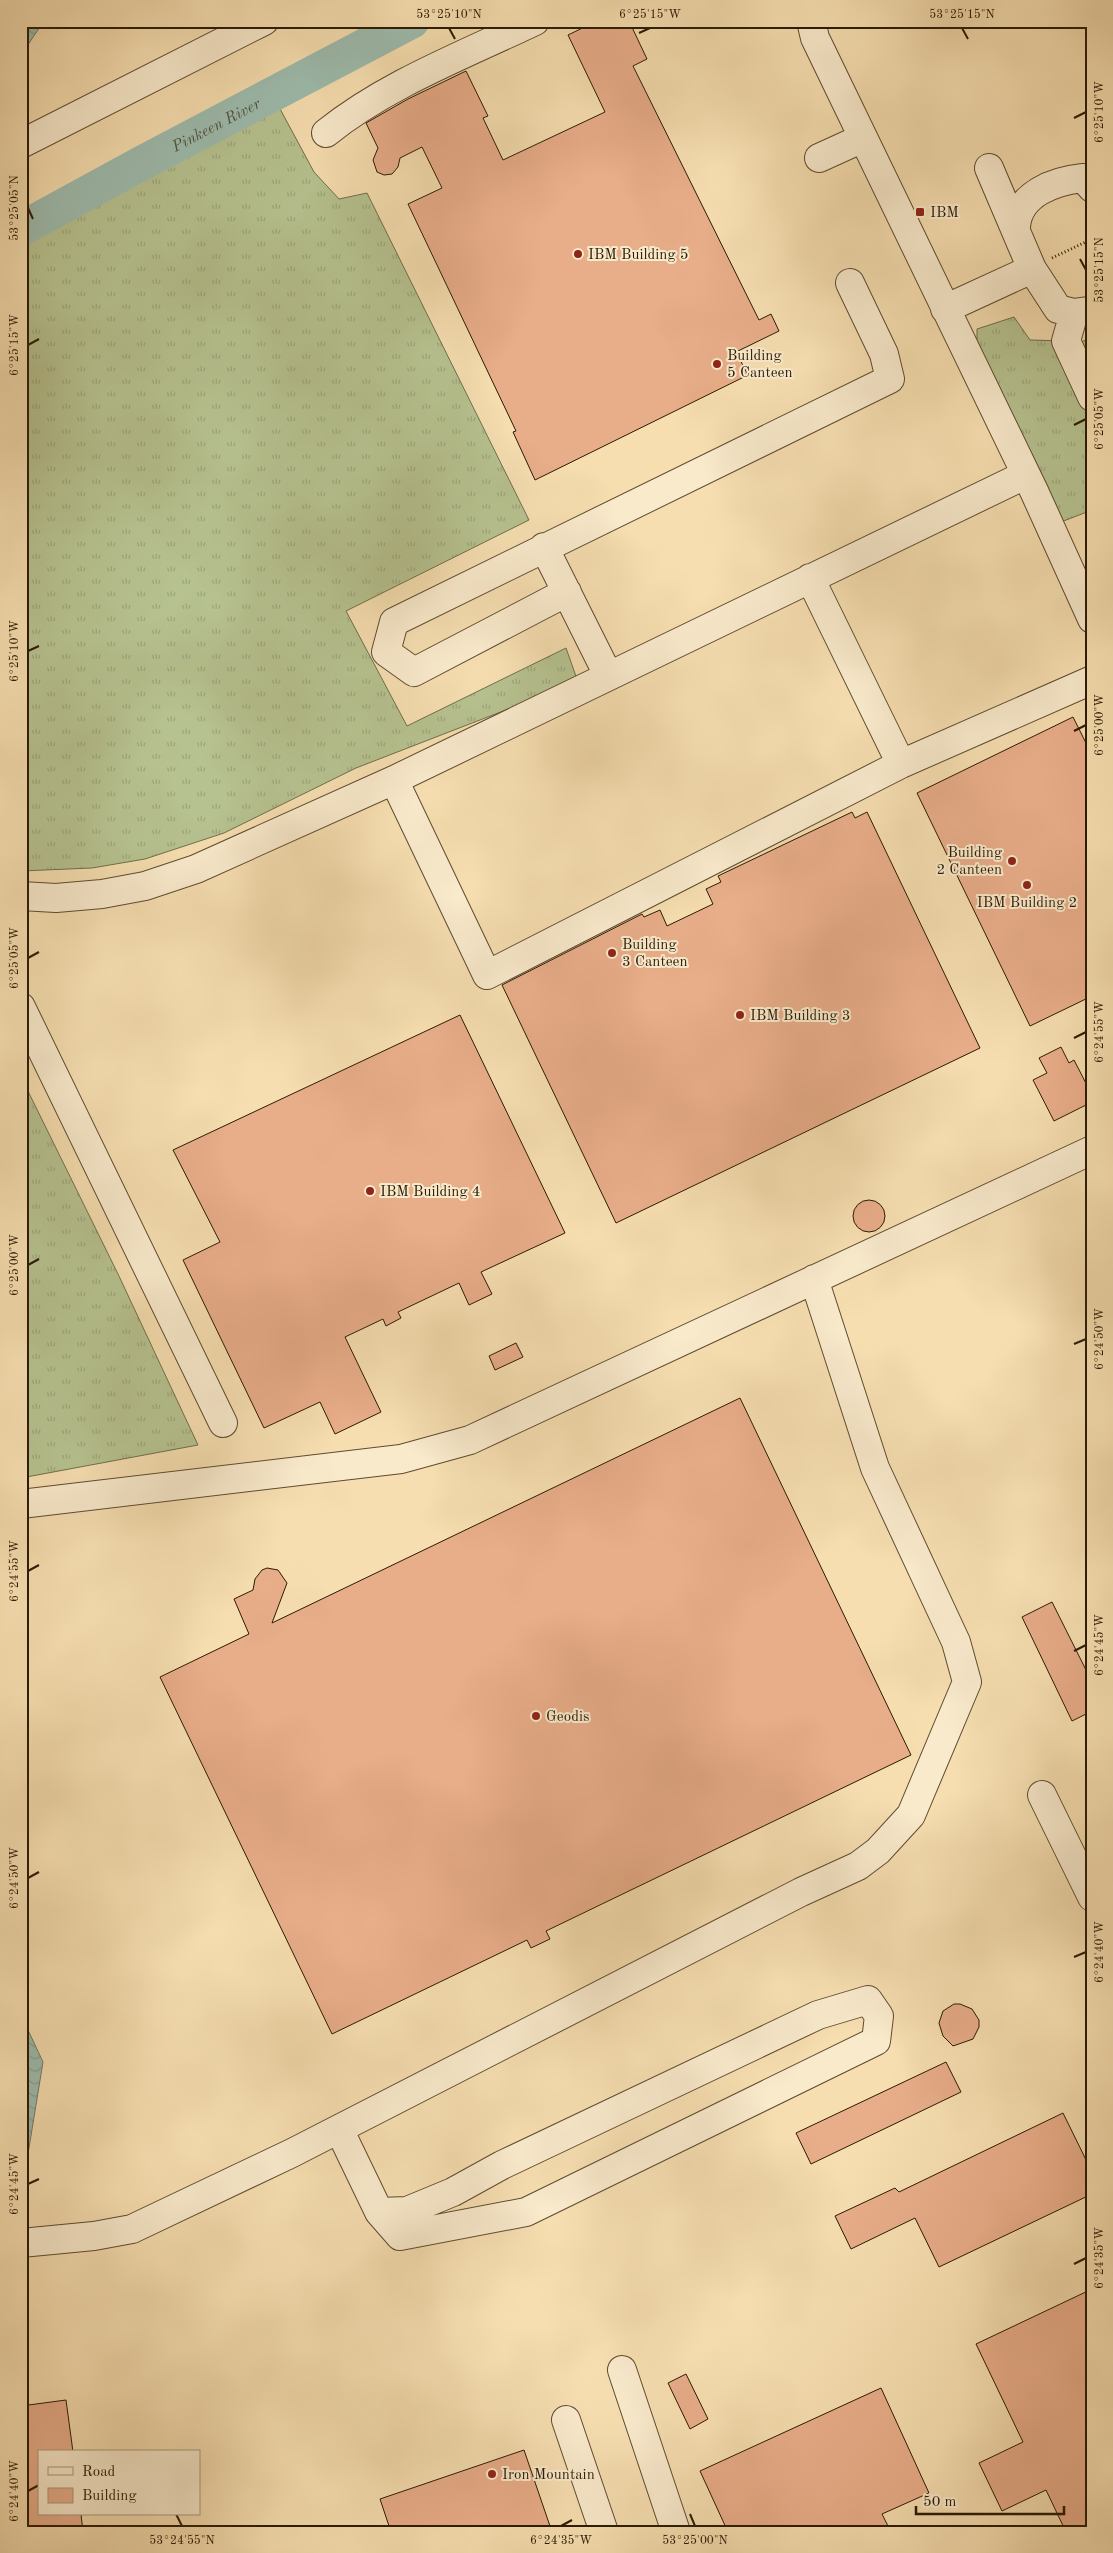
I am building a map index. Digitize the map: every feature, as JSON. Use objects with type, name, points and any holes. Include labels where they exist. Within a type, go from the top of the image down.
[{"type":"street","points":[[21,144],[264,21]]},
{"type":"street","points":[[326,132],[352,111],[444,64],[535,21]]},
{"type":"street","points":[[811,21],[815,38],[946,309],[1092,619]]},
{"type":"street","points":[[819,158],[863,138]]},
{"type":"street","points":[[989,168],[1016,227],[1032,269],[1058,309],[1083,312],[1066,341],[1092,397]]},
{"type":"street","points":[[1016,227],[1019,210],[1027,198],[1045,188],[1066,180],[1083,178],[1092,188]]},
{"type":"street","points":[[946,309],[1032,269]]},
{"type":"street","points":[[567,592],[414,672],[386,652],[394,622],[890,379],[884,354],[850,283]]},
{"type":"street","points":[[21,896],[56,898],[145,886],[196,869],[394,780],[1025,475]]},
{"type":"street","points":[[544,547],[608,675]]},
{"type":"street","points":[[810,578],[901,764]]},
{"type":"street","points":[[394,780],[487,975],[901,764],[1092,680]]},
{"type":"street","points":[[21,1007],[223,1423]]},
{"type":"street","points":[[21,1504],[401,1459],[470,1440],[1092,1150]]},
{"type":"street","points":[[21,2243],[94,2236],[132,2229],[338,2129],[801,1892],[858,1866],[878,1851],[911,1815],[967,1682],[956,1642],[875,1468],[814,1279]]},
{"type":"street","points":[[1042,1795],[1092,1898]]},
{"type":"street","points":[[338,2129],[379,2212],[400,2236],[526,2212],[876,2041],[879,2016],[868,2000],[818,2015],[502,2166],[453,2192],[407,2211],[379,2212]]},
{"type":"street","points":[[622,2370],[676,2532]]},
{"type":"street","points":[[566,2420],[604,2532]]},
{"type":"path","points":[[1032,269],[1092,239]]},
{"type":"green space","points":[[272,94],[314,172],[339,199],[367,193],[529,520],[346,611],[407,726],[566,648],[578,682],[356,768],[224,833],[145,859],[92,868],[21,871],[21,229]]},
{"type":"green space","points":[[1014,317],[1030,340],[1066,341],[1075,345],[1092,337],[1092,510],[1061,522],[977,347],[977,329]]},
{"type":"green space","points":[[21,1077],[118,1274],[198,1445],[21,1478]]},
{"type":"water","points":[[21,21],[44,21],[21,55]]},
{"type":"water","points":[[21,2015],[43,2062],[28,2154],[21,2156]]},
{"type":"building","name":"IBM Building 5","points":[[597,21],[609,21],[612,27],[629,21],[647,59],[633,66],[759,320],[771,314],[779,331],[736,352],[748,375],[535,480],[513,432],[516,431],[408,204],[442,188],[422,147],[400,158],[398,167],[392,174],[384,175],[377,172],[373,160],[378,148],[366,123],[408,99],[466,71],[488,116],[483,118],[503,160],[605,112],[568,35]]},
{"type":"building","name":"IBM Building 2","points":[[1073,717],[1092,755],[1092,996],[1030,1026],[917,793]]},
{"type":"building","name":"IBM Building 3","points":[[852,812],[855,818],[867,812],[980,1048],[616,1223],[502,985],[642,914],[644,917],[660,910],[667,926],[713,904],[706,889],[721,882],[718,876]]},
{"type":"building","name":"IBM Building 4","points":[[460,1015],[565,1233],[481,1272],[492,1294],[469,1305],[459,1283],[398,1312],[401,1318],[386,1326],[383,1319],[345,1337],[381,1412],[335,1434],[320,1402],[264,1428],[183,1260],[220,1242],[173,1150]]},
{"type":"building","points":[[1061,1047],[1069,1063],[1074,1060],[1092,1095],[1092,1102],[1054,1121],[1033,1080],[1047,1073],[1039,1058]]},
{"type":"building","points":[[869,1200],[881,1204],[885,1216],[881,1228],[869,1232],[857,1228],[853,1216],[857,1204]]},
{"type":"building","points":[[516,1343],[523,1357],[495,1370],[489,1356]]},
{"type":"building","name":"Geodis","points":[[740,1398],[911,1755],[546,1931],[550,1939],[531,1948],[527,1940],[332,2034],[160,1677],[249,1634],[234,1599],[253,1590],[255,1579],[262,1570],[267,1568],[278,1570],[287,1583],[272,1623]]},
{"type":"building","points":[[1052,1602],[1092,1682],[1092,1711],[1072,1721],[1022,1617]]},
{"type":"building","points":[[954,2004],[960,2004],[972,2009],[979,2020],[979,2027],[973,2039],[953,2046],[943,2036],[939,2023],[943,2011]]},
{"type":"building","points":[[946,2062],[961,2092],[811,2164],[796,2133]]},
{"type":"building","points":[[1063,2113],[1092,2172],[1092,2194],[939,2267],[915,2218],[851,2249],[835,2216],[895,2188],[899,2192]]},
{"type":"building","points":[[1092,2289],[1092,2532],[1066,2532],[1046,2490],[1002,2511],[979,2463],[1023,2442],[976,2344]]},
{"type":"building","points":[[686,2374],[708,2419],[690,2429],[668,2383]]},
{"type":"building","points":[[881,2388],[929,2493],[882,2514],[891,2532],[728,2532],[700,2471]]},
{"type":"building","points":[[66,2400],[73,2450],[38,2450],[38,2516],[81,2516],[83,2532],[21,2532],[21,2406]]},
{"type":"building","name":"Iron Mountain","points":[[524,2450],[552,2532],[391,2532],[380,2499]]},
{"type":"waterway","name":"Pinkeen River","points":[[21,229],[412,21]]},
{"type":"place","name":"IBM","points":[[920,212]]},
{"type":"place","name":"IBM Building 5","points":[[578,254]]},
{"type":"place","name":"Building 5 Canteen","points":[[717,364]]},
{"type":"place","name":"Building 2 Canteen","points":[[1012,861]]},
{"type":"place","name":"IBM Building 2","points":[[1027,885]]},
{"type":"place","name":"Building 3 Canteen","points":[[612,953]]},
{"type":"place","name":"IBM Building 3","points":[[740,1015]]},
{"type":"place","name":"IBM Building 4","points":[[370,1191]]},
{"type":"place","name":"Geodis","points":[[536,1716]]},
{"type":"place","name":"Iron Mountain","points":[[492,2474]]}]
